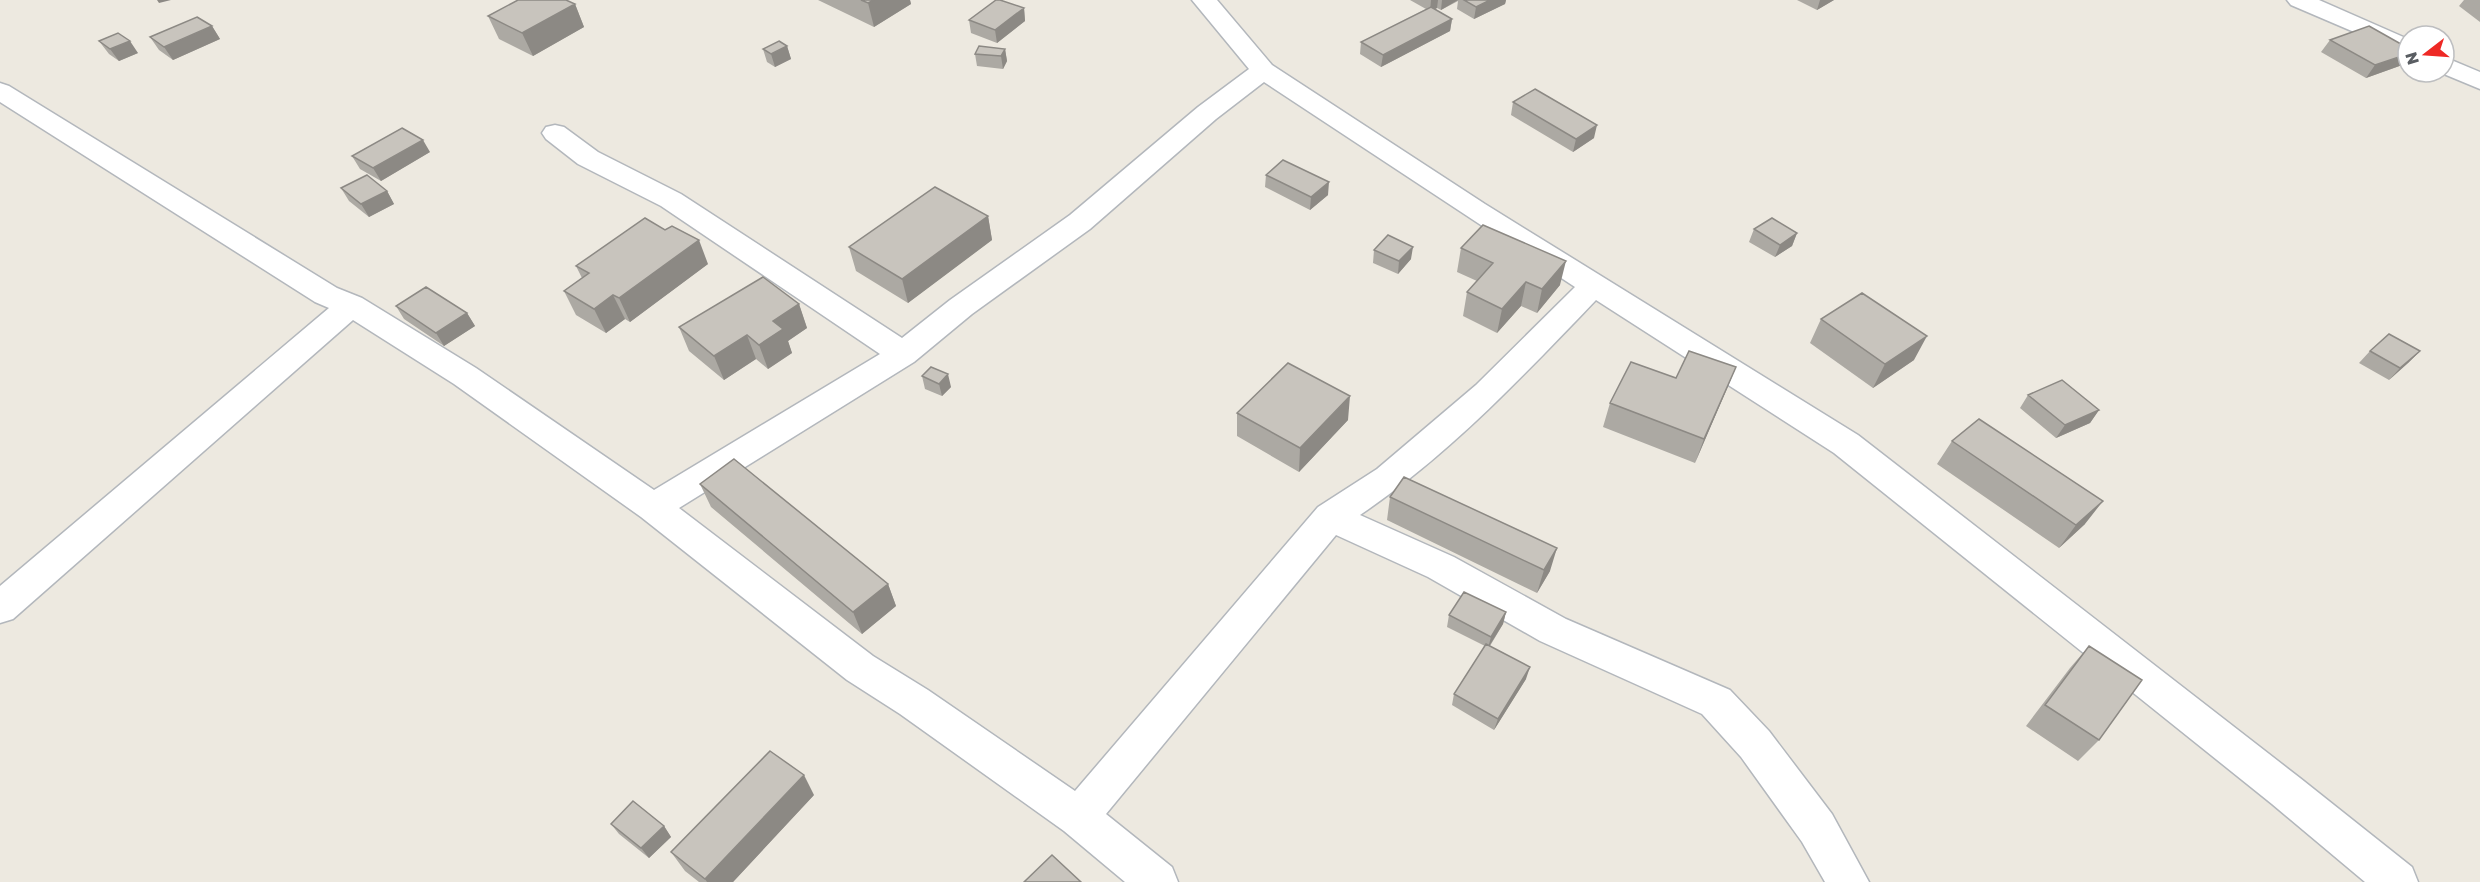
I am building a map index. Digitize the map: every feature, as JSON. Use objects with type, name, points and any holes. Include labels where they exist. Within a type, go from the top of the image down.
[{"type":"street","points":[[1204,0],[1263,70],[1475,210],[1846,444],[2286,791],[2397,882]]},
{"type":"street","points":[[2299,0],[2396,43]]},
{"type":"street","points":[[653,507],[903,354],[961,308],[1080,222],[1206,113],[1263,70]]},
{"type":"street","points":[[2456,70],[2480,81]]},
{"type":"street","points":[[0,91],[326,296],[351,305],[465,376],[653,507],[860,668],[914,702],[1078,817],[1157,882]]},
{"type":"street","points":[[555,133],[588,158],[690,212],[903,354]]},
{"type":"street","points":[[1078,817],[1152,732],[1330,517],[1389,478],[1460,416],[1594,285]]},
{"type":"street","points":[[0,609],[351,305]]},
{"type":"street","points":[[1330,517],[1441,567],[1553,630],[1716,702],[1755,744],[1816,828],[1848,882]]},
{"type":"building","points":[[518,0],[566,0],[575,4],[522,33],[488,16]]},
{"type":"building","points":[[996,0],[1024,8],[995,30],[969,20]]},
{"type":"building","points":[[1464,0],[1490,0],[1476,7]]},
{"type":"building","points":[[1431,7],[1452,19],[1383,55],[1361,42]]},
{"type":"building","points":[[197,17],[212,26],[164,47],[150,37]]},
{"type":"building","points":[[2369,26],[2396,41],[2396,58],[2375,65],[2330,40]]},
{"type":"building","points":[[118,33],[130,41],[110,49],[99,41]]},
{"type":"building","points":[[779,41],[787,46],[771,54],[763,49]]},
{"type":"building","points":[[979,46],[1005,49],[1001,56],[975,54]]},
{"type":"building","points":[[1535,89],[1597,125],[1576,139],[1513,102]]},
{"type":"building","points":[[402,128],[423,140],[373,168],[352,156]]},
{"type":"building","points":[[1283,160],[1329,182],[1311,197],[1266,175]]},
{"type":"building","points":[[367,175],[387,191],[361,204],[341,188]]},
{"type":"building","points":[[935,187],[988,216],[902,279],[849,247]]},
{"type":"building","points":[[645,218],[665,230],[672,226],[699,240],[619,298],[613,295],[594,309],[564,291],[589,273],[576,266]]},
{"type":"building","points":[[1772,218],[1797,233],[1780,245],[1754,229]]},
{"type":"building","points":[[1483,225],[1566,261],[1542,289],[1526,282],[1502,309],[1467,292],[1493,263],[1461,248]]},
{"type":"building","points":[[1388,235],[1413,247],[1399,261],[1374,250]]},
{"type":"building","points":[[763,277],[799,304],[773,321],[783,329],[759,345],[747,335],[714,356],[679,327]]},
{"type":"building","points":[[426,287],[467,313],[436,333],[396,306]]},
{"type":"building","points":[[1862,293],[1927,336],[1885,364],[1821,319]]},
{"type":"building","points":[[2389,334],[2420,351],[2400,368],[2370,351]]},
{"type":"building","points":[[1689,351],[1736,367],[1704,439],[1610,403],[1631,362],[1676,378]]},
{"type":"building","points":[[1288,363],[1350,396],[1300,448],[1237,413]]},
{"type":"building","points":[[931,367],[948,374],[939,384],[922,376]]},
{"type":"building","points":[[2062,380],[2099,410],[2065,425],[2028,395]]},
{"type":"building","points":[[1979,419],[2103,501],[2076,525],[1952,441]]},
{"type":"building","points":[[734,459],[888,584],[853,612],[700,484]]},
{"type":"building","points":[[1404,477],[1557,548],[1544,570],[1390,497]]},
{"type":"building","points":[[1464,592],[1506,612],[1491,637],[1449,615]]},
{"type":"building","points":[[1486,644],[1530,667],[1498,719],[1454,694]]},
{"type":"building","points":[[2089,646],[2142,680],[2099,740],[2045,705]]},
{"type":"building","points":[[770,751],[804,775],[705,879],[671,852]]},
{"type":"building","points":[[633,801],[664,826],[641,848],[611,824]]},
{"type":"building","points":[[1052,855],[1081,882],[1024,882]]}]
